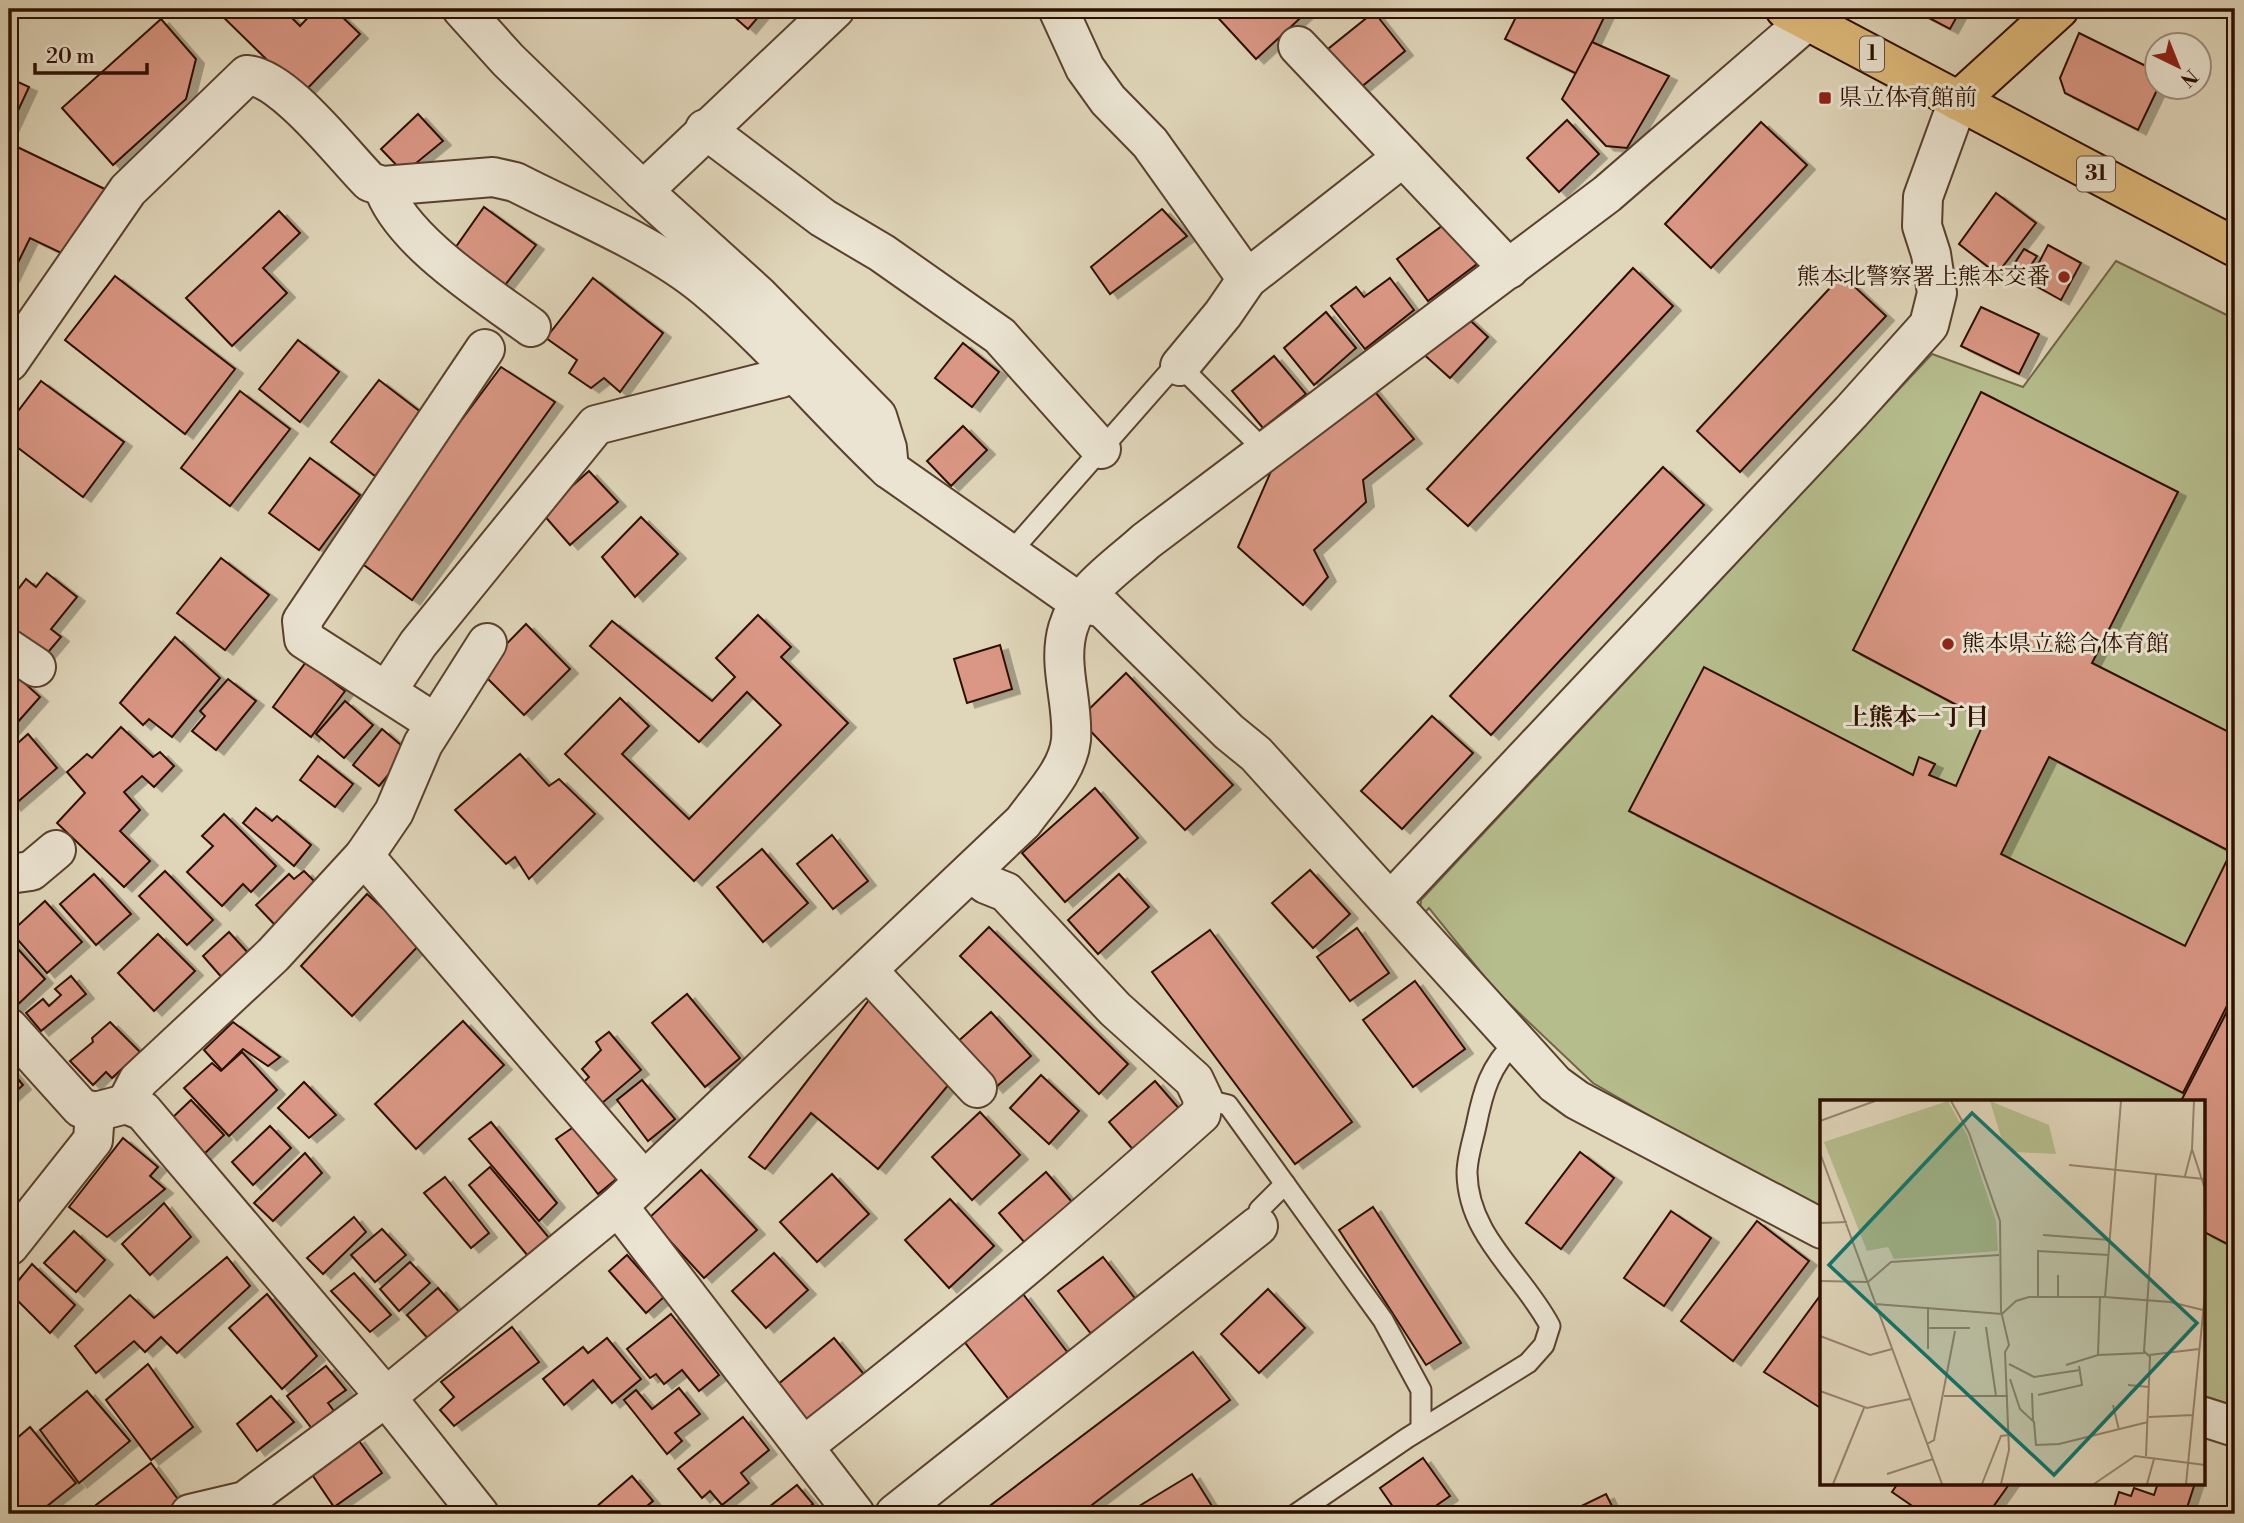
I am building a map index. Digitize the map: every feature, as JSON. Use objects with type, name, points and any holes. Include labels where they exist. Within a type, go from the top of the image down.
[{"type":"main road","points":[[1958,101],[2059,9]]},
{"type":"main road","name":"1","points":[[1797,14],[1958,101]]},
{"type":"main road","name":"31","points":[[1958,101],[2235,247]]},
{"type":"street","points":[[462,9],[508,60],[643,191],[758,295],[877,416],[887,448],[889,469]]},
{"type":"street","points":[[643,191],[705,129],[835,9]]},
{"type":"street","points":[[1058,9],[1085,68],[1108,100],[1150,143],[1247,279]]},
{"type":"street","points":[[190,1514],[245,1501],[386,1397],[631,1194],[869,972],[1023,822],[1062,769],[1071,741],[1064,656],[1068,627],[1080,603],[1146,541],[1267,453],[1607,194],[1797,14]]},
{"type":"street","points":[[1298,46],[1509,269]]},
{"type":"street","points":[[9,362],[128,190],[247,75],[260,76],[288,96],[370,182],[383,186],[494,177],[515,183],[642,247],[705,287],[793,370],[889,469],[1080,603],[1103,608],[1229,732],[1256,754],[1555,1084],[1577,1100],[1820,1228]]},
{"type":"street","points":[[1391,901],[1851,412],[1929,325],[1937,293],[1931,254],[1922,226],[1923,197],[1958,101]]},
{"type":"street","points":[[705,129],[823,218],[882,253],[1000,336],[1101,449]]},
{"type":"street","points":[[1180,366],[1223,314],[1247,279],[1402,157]]},
{"type":"street","points":[[383,186],[388,202],[438,258],[531,327]]},
{"type":"street","points":[[435,723],[304,639],[302,621],[485,349]]},
{"type":"street","points":[[387,691],[418,644],[596,425],[781,378],[793,370]]},
{"type":"street","points":[[9,1247],[93,1140],[111,1108],[273,955],[364,856],[394,812],[435,723],[487,643]]},
{"type":"street","points":[[9,874],[32,871],[56,849]]},
{"type":"street","points":[[364,856],[631,1194],[804,1446],[855,1514]]},
{"type":"street","points":[[804,1446],[962,1321],[1144,1167],[1201,1114],[1203,1099],[1194,1080],[1115,1009],[1006,892],[986,884],[971,872]]},
{"type":"street","points":[[869,972],[977,1088]]},
{"type":"street","points":[[9,1027],[81,1108],[144,1111],[386,1397],[479,1514]]},
{"type":"street","points":[[895,1514],[1258,1226]]},
{"type":"street","points":[[2206,1418],[2235,1427]]},
{"type":"lane","points":[[1009,554],[1170,371],[1180,366],[1267,453]]},
{"type":"lane","points":[[1296,1514],[1420,1429],[1528,1363],[1544,1345],[1550,1326],[1491,1245],[1474,1211],[1467,1172],[1483,1086],[1498,1058],[1516,1041]]},
{"type":"lane","points":[[1203,1099],[1228,1105],[1383,1320],[1421,1390],[1420,1429]]},
{"type":"lane","points":[[1258,1226],[1259,1210],[1285,1184]]},
{"type":"green space","name":"熊本県立総合体育館","points":[[2116,261],[2235,319],[2235,1406],[2206,1397],[2206,1100],[1820,1100],[1820,1206],[1683,1135],[1593,1083],[1496,991],[1429,908],[1419,919],[1421,900],[1932,354],[2023,387]]},
{"type":"building","points":[[215,9],[283,9],[300,26],[316,9],[334,9],[360,34],[302,94]]},
{"type":"building","points":[[725,9],[765,9],[748,29]]},
{"type":"building","points":[[1210,9],[1310,9],[1256,59]]},
{"type":"building","points":[[1520,9],[1608,9],[1577,74],[1505,39]]},
{"type":"building","points":[[1912,9],[1961,9],[1950,29]]},
{"type":"building","points":[[1374,12],[1405,51],[1360,88],[1328,49]]},
{"type":"building","points":[[161,19],[196,59],[186,99],[113,165],[62,108]]},
{"type":"building","points":[[2079,33],[2142,64],[2142,102],[2151,102],[2138,130],[2065,93],[2060,78]]},
{"type":"building","points":[[1592,42],[1669,76],[1627,148],[1606,146],[1562,99]]},
{"type":"building","points":[[18,82],[29,87],[9,130],[9,101]]},
{"type":"building","points":[[418,114],[443,141],[404,173],[381,149]]},
{"type":"building","points":[[1567,120],[1599,154],[1559,192],[1527,158]]},
{"type":"building","points":[[1761,122],[1807,165],[1711,268],[1665,224]]},
{"type":"building","points":[[9,143],[109,191],[76,260],[30,238],[9,281]]},
{"type":"building","points":[[1996,193],[2036,223],[1997,274],[1959,244]]},
{"type":"building","points":[[484,207],[536,245],[502,289],[453,251]]},
{"type":"building","points":[[1162,209],[1187,236],[1110,294],[1091,267]]},
{"type":"building","points":[[279,211],[300,233],[263,268],[287,293],[232,346],[186,298]]},
{"type":"building","points":[[1446,223],[1477,264],[1428,301],[1397,259]]},
{"type":"building","points":[[2048,245],[2081,263],[2061,300],[2029,282]]},
{"type":"building","points":[[2024,249],[2037,256],[2022,279],[2009,272]]},
{"type":"building","points":[[1633,268],[1673,306],[1468,526],[1427,489]]},
{"type":"building","points":[[1842,275],[1886,316],[1740,472],[1697,431]]},
{"type":"building","points":[[115,276],[235,369],[185,434],[65,340]]},
{"type":"building","points":[[593,278],[663,333],[620,392],[604,378],[591,388],[569,373],[577,360],[546,338]]},
{"type":"building","points":[[1390,278],[1414,310],[1365,349],[1331,306],[1356,287],[1364,297]]},
{"type":"building","points":[[1981,307],[2039,334],[2019,374],[1961,346]]},
{"type":"building","points":[[1458,309],[1488,337],[1450,378],[1420,351]]},
{"type":"building","points":[[1326,312],[1356,348],[1314,385],[1284,348]]},
{"type":"building","points":[[298,340],[339,372],[300,422],[259,389]]},
{"type":"building","points":[[963,343],[999,372],[972,407],[935,378]]},
{"type":"building","points":[[1274,356],[1306,394],[1263,428],[1232,391]]},
{"type":"building","points":[[501,367],[555,402],[412,600],[357,560]]},
{"type":"building","points":[[379,380],[422,413],[375,476],[331,442]]},
{"type":"building","points":[[41,381],[124,442],[83,497],[9,441],[9,423]]},
{"type":"building","points":[[1371,387],[1414,439],[1363,480],[1366,502],[1314,550],[1328,577],[1303,605],[1238,547],[1272,469]]},
{"type":"building","points":[[240,391],[290,429],[230,506],[181,468]]},
{"type":"building","points":[[1981,392],[2178,492],[2092,663],[2235,735],[2235,990],[2183,1093],[1629,811],[1704,667],[1913,775],[1919,757],[1935,764],[1929,775],[1956,786],[1985,720],[1853,650]],"holes":[[[2049,757],[2231,852],[2185,946],[2001,854]]]},
{"type":"building","points":[[963,426],[987,450],[951,486],[927,461]]},
{"type":"building","points":[[310,458],[360,495],[319,550],[269,513]]},
{"type":"building","points":[[1663,467],[1704,505],[1491,735],[1450,696]]},
{"type":"building","points":[[589,471],[618,502],[570,545],[542,513]]},
{"type":"building","points":[[641,517],[678,554],[635,597],[602,557]]},
{"type":"building","points":[[221,558],[269,595],[225,650],[177,613]]},
{"type":"building","points":[[47,573],[77,597],[51,629],[61,637],[44,657],[9,628],[9,601],[26,579],[36,587]]},
{"type":"building","points":[[758,615],[791,647],[781,657],[848,723],[694,881],[565,754],[620,698],[649,726],[622,754],[689,819],[781,725],[747,692],[699,742],[590,646],[612,621],[712,701],[735,677],[716,658]]},
{"type":"building","points":[[526,624],[570,669],[524,715],[480,671]]},
{"type":"building","points":[[175,637],[220,678],[172,737],[149,719],[143,725],[120,703]]},
{"type":"building","points":[[1000,645],[1012,689],[967,703],[954,659]]},
{"type":"building","points":[[306,662],[345,691],[311,737],[273,707]]},
{"type":"building","points":[[9,669],[40,697],[9,732]]},
{"type":"building","points":[[1126,673],[1233,785],[1185,830],[1079,719]]},
{"type":"building","points":[[228,679],[256,701],[216,750],[192,731],[205,716],[200,711]]},
{"type":"building","points":[[345,701],[373,725],[344,758],[316,734]]},
{"type":"building","points":[[1432,716],[1473,753],[1402,829],[1361,791]]},
{"type":"building","points":[[121,727],[153,757],[160,752],[174,766],[154,787],[142,776],[124,792],[140,810],[120,831],[150,861],[124,887],[57,823],[85,793],[67,772],[87,754],[92,758]]},
{"type":"building","points":[[382,729],[408,751],[379,786],[353,765]]},
{"type":"building","points":[[28,734],[57,768],[13,806],[9,801],[9,751]]},
{"type":"building","points":[[520,754],[549,786],[559,779],[595,814],[529,879],[515,857],[506,864],[455,810]]},
{"type":"building","points":[[318,756],[353,784],[335,807],[300,780]]},
{"type":"building","points":[[1095,788],[1138,838],[1065,902],[1022,853]]},
{"type":"building","points":[[256,808],[272,821],[277,816],[311,845],[294,866],[243,823]]},
{"type":"building","points":[[224,814],[276,866],[251,892],[243,884],[222,906],[187,872],[213,846],[202,836]]},
{"type":"building","points":[[832,835],[868,881],[833,909],[797,864]]},
{"type":"building","points":[[762,849],[808,903],[763,942],[717,887]]},
{"type":"building","points":[[1310,870],[1350,914],[1313,948],[1272,903]]},
{"type":"building","points":[[165,871],[213,920],[187,945],[139,896]]},
{"type":"building","points":[[304,871],[316,883],[275,925],[256,905],[289,874],[294,879]]},
{"type":"building","points":[[94,874],[131,914],[96,945],[60,904]]},
{"type":"building","points":[[1119,874],[1149,907],[1098,954],[1068,920]]},
{"type":"building","points":[[367,894],[421,943],[352,1016],[301,966]]},
{"type":"building","points":[[45,901],[82,942],[47,973],[11,932]]},
{"type":"building","points":[[989,927],[1128,1064],[1099,1094],[960,956]]},
{"type":"building","points":[[1357,928],[1389,973],[1350,1001],[1317,957]]},
{"type":"building","points":[[1210,930],[1352,1122],[1295,1164],[1152,972]]},
{"type":"building","points":[[229,932],[250,955],[224,980],[203,956]]},
{"type":"building","points":[[158,934],[195,971],[154,1011],[118,973]]},
{"type":"building","points":[[9,939],[45,979],[14,1008],[9,1003]]},
{"type":"building","points":[[71,976],[86,994],[41,1031],[26,1013],[43,999],[49,1006],[61,995],[55,989]]},
{"type":"building","points":[[1415,981],[1465,1049],[1413,1087],[1363,1020]]},
{"type":"building","points":[[687,994],[740,1058],[705,1087],[652,1023]]},
{"type":"building","points":[[872,996],[950,1083],[878,1169],[811,1113],[765,1169],[749,1157]]},
{"type":"building","points":[[2235,996],[2235,1248],[2206,1233],[2206,1100],[2182,1100]]},
{"type":"building","points":[[991,1012],[1031,1056],[995,1088],[955,1044]]},
{"type":"building","points":[[463,1021],[504,1065],[416,1149],[375,1104]]},
{"type":"building","points":[[110,1022],[140,1052],[112,1078],[106,1072],[93,1085],[70,1061],[93,1042],[92,1038]]},
{"type":"building","points":[[233,1022],[280,1057],[268,1066],[243,1049],[222,1070],[204,1050]]},
{"type":"building","points":[[609,1032],[641,1070],[601,1104],[582,1084],[589,1077],[582,1069],[601,1050],[596,1042]]},
{"type":"building","points":[[242,1052],[277,1090],[229,1136],[184,1088],[212,1063],[221,1071]]},
{"type":"building","points":[[9,1068],[23,1085],[9,1098]]},
{"type":"building","points":[[1041,1075],[1079,1111],[1049,1144],[1010,1108]]},
{"type":"building","points":[[642,1080],[675,1119],[648,1141],[617,1100]]},
{"type":"building","points":[[1155,1081],[1182,1112],[1136,1153],[1109,1122]]},
{"type":"building","points":[[304,1082],[336,1115],[309,1138],[278,1108]]},
{"type":"building","points":[[191,1100],[224,1135],[203,1155],[171,1119]]},
{"type":"building","points":[[980,1112],[1020,1155],[972,1200],[932,1157]]},
{"type":"building","points":[[491,1122],[557,1203],[539,1221],[469,1139]]},
{"type":"building","points":[[578,1124],[620,1176],[598,1194],[556,1139]]},
{"type":"building","points":[[270,1126],[291,1148],[253,1185],[232,1162]]},
{"type":"building","points":[[123,1138],[158,1167],[150,1176],[165,1189],[107,1237],[69,1207]]},
{"type":"building","points":[[1580,1152],[1614,1178],[1561,1249],[1526,1223]]},
{"type":"building","points":[[305,1153],[322,1173],[273,1221],[254,1203]]},
{"type":"building","points":[[490,1167],[550,1239],[528,1256],[469,1185]]},
{"type":"building","points":[[701,1170],[757,1230],[704,1278],[649,1218]]},
{"type":"building","points":[[1046,1172],[1078,1209],[1031,1250],[999,1213]]},
{"type":"building","points":[[832,1174],[869,1214],[817,1262],[780,1222]]},
{"type":"building","points":[[445,1177],[489,1233],[471,1248],[424,1193]]},
{"type":"building","points":[[950,1199],[994,1246],[949,1288],[905,1240]]},
{"type":"building","points":[[164,1203],[191,1237],[150,1275],[122,1244]]},
{"type":"building","points":[[1373,1207],[1461,1343],[1426,1365],[1339,1230]]},
{"type":"building","points":[[1671,1211],[1711,1238],[1664,1306],[1624,1278]]},
{"type":"building","points":[[354,1217],[366,1232],[323,1274],[307,1258]]},
{"type":"building","points":[[1757,1221],[1809,1261],[1733,1361],[1681,1321]]},
{"type":"building","points":[[382,1229],[406,1255],[375,1282],[351,1255]]},
{"type":"building","points":[[74,1231],[105,1260],[76,1292],[44,1263]]},
{"type":"building","points":[[774,1253],[808,1290],[766,1328],[732,1291]]},
{"type":"building","points":[[627,1255],[664,1297],[646,1313],[609,1271]]},
{"type":"building","points":[[227,1257],[250,1286],[177,1353],[161,1337],[145,1352],[134,1341],[96,1373],[75,1346],[130,1295],[154,1318]]},
{"type":"building","points":[[1103,1257],[1137,1301],[1092,1335],[1058,1291]]},
{"type":"building","points":[[410,1262],[430,1283],[399,1311],[380,1289]]},
{"type":"building","points":[[32,1264],[75,1305],[50,1333],[9,1292]]},
{"type":"building","points":[[354,1273],[391,1315],[370,1332],[331,1291]]},
{"type":"building","points":[[438,1288],[462,1315],[431,1342],[407,1315]]},
{"type":"building","points":[[1268,1289],[1305,1328],[1259,1373],[1221,1334]]},
{"type":"building","points":[[267,1294],[317,1356],[282,1389],[229,1328]]},
{"type":"building","points":[[1023,1294],[1071,1357],[1011,1402],[963,1340]]},
{"type":"building","points":[[1820,1296],[1820,1406],[1764,1372]]},
{"type":"building","points":[[671,1314],[719,1375],[699,1391],[682,1370],[664,1384],[656,1374],[650,1378],[627,1349]]},
{"type":"building","points":[[512,1327],[539,1362],[454,1426],[440,1410],[454,1397],[441,1382]]},
{"type":"building","points":[[607,1338],[641,1379],[612,1403],[593,1380],[564,1405],[543,1379],[583,1347],[588,1353]]},
{"type":"building","points":[[834,1338],[867,1378],[808,1425],[776,1386]]},
{"type":"building","points":[[1193,1352],[1230,1400],[1080,1514],[979,1514]]},
{"type":"building","points":[[148,1364],[193,1427],[151,1460],[106,1400]]},
{"type":"building","points":[[326,1366],[346,1390],[328,1403],[337,1415],[316,1434],[287,1396]]},
{"type":"building","points":[[679,1388],[700,1414],[675,1433],[682,1441],[667,1454],[624,1400],[636,1390],[652,1409]]},
{"type":"building","points":[[87,1391],[130,1441],[79,1483],[40,1430]]},
{"type":"building","points":[[271,1396],[294,1422],[257,1451],[237,1424]]},
{"type":"building","points":[[743,1417],[769,1450],[741,1473],[749,1483],[722,1505],[710,1491],[702,1498],[678,1469]]},
{"type":"building","points":[[30,1427],[76,1483],[37,1514],[9,1514],[9,1445]]},
{"type":"building","points":[[357,1438],[382,1473],[334,1507],[311,1473]]},
{"type":"building","points":[[1423,1458],[1450,1496],[1424,1514],[1398,1514],[1380,1488]]},
{"type":"building","points":[[151,1463],[180,1502],[165,1514],[103,1514],[96,1505]]},
{"type":"building","points":[[1192,1474],[1217,1514],[1126,1514]]},
{"type":"building","points":[[632,1476],[653,1501],[637,1514],[588,1514]]},
{"type":"building","points":[[1897,1484],[2009,1484],[1988,1514],[1924,1514],[1892,1492]]},
{"type":"building","points":[[2158,1484],[2195,1484],[2185,1514],[2112,1514],[2119,1492],[2131,1496],[2134,1488],[2154,1495]]},
{"type":"building","points":[[797,1485],[813,1504],[800,1514],[760,1514]]},
{"type":"building","points":[[1606,1494],[1616,1514],[1565,1514]]},
{"type":"place","name":"県立体育館前","points":[[1825,98]]},
{"type":"place","name":"熊本北警察署上熊本交番","points":[[2064,277]]},
{"type":"place","name":"熊本県立総合体育館","points":[[1948,644]]},
{"type":"district","name":"上熊本一丁目","points":[[1917,718]]}]
